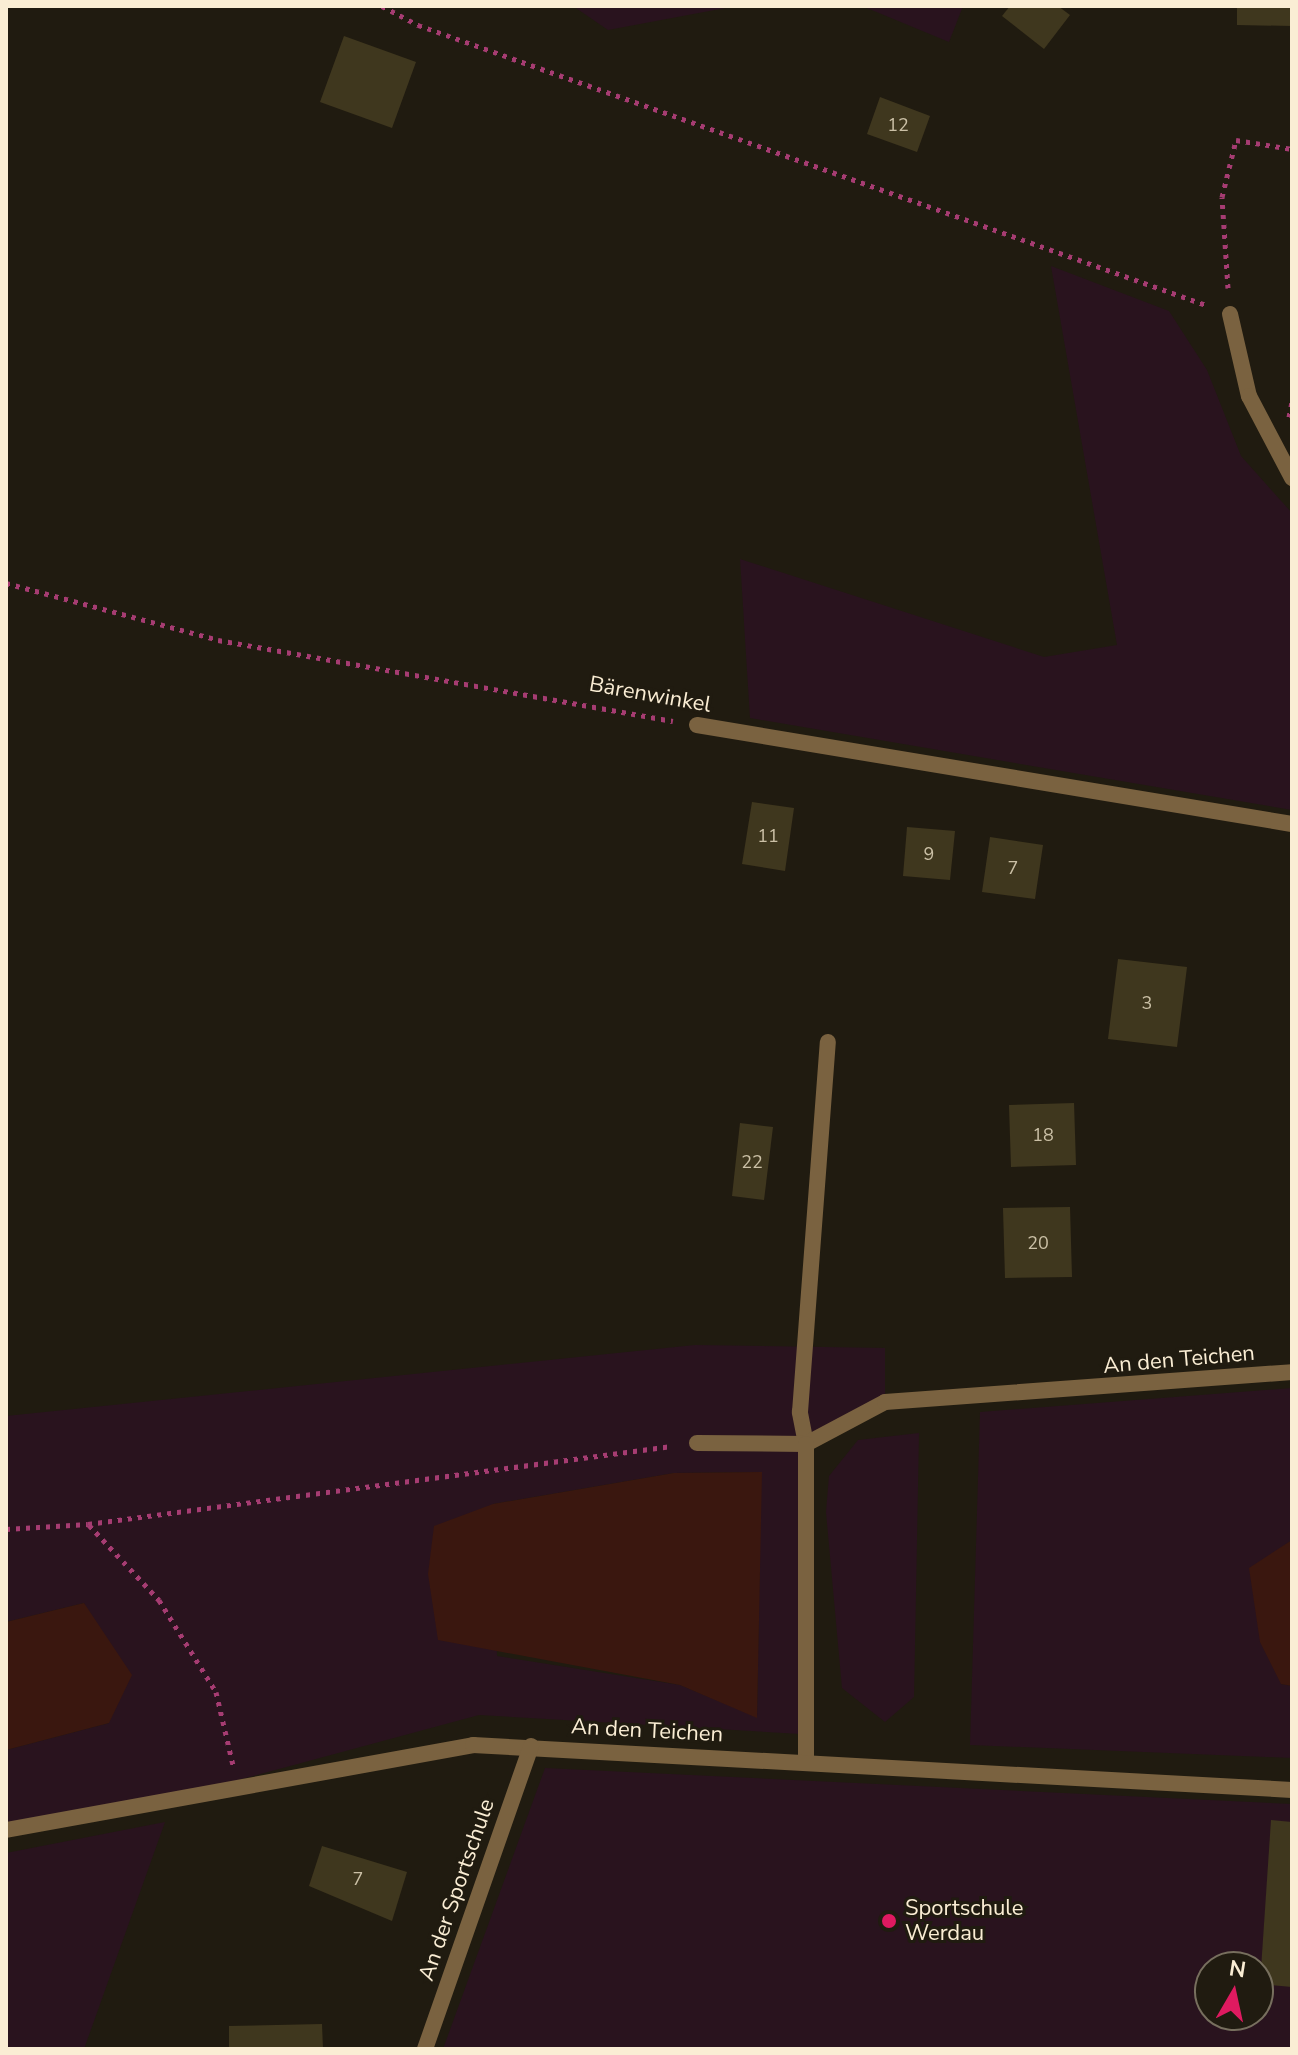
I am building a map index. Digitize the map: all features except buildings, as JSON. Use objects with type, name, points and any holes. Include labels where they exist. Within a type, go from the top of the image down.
[{"type":"street","points":[[1230,314],[1249,396],[1292,478]]},
{"type":"street","name":"Bärenwinkel","points":[[697,725],[1292,824]]},
{"type":"street","points":[[806,1762],[806,1444],[800,1412],[828,1042]]},
{"type":"street","name":"An den Teichen","points":[[697,1443],[806,1444],[885,1402],[1292,1372]]},
{"type":"street","name":"An den Teichen","points":[[6,1830],[238,1784],[473,1745],[1292,1790]]},
{"type":"street","name":"An der Sportschule","points":[[425,2049],[531,1746]]},
{"type":"path","points":[[382,6],[418,25],[1230,314],[1222,197],[1236,140],[1292,149]]},
{"type":"path","name":"Bärenwinkel","points":[[6,583],[218,640],[697,725]]},
{"type":"path","points":[[6,1529],[88,1524],[697,1443]]},
{"type":"path","points":[[88,1524],[159,1600],[216,1692],[238,1784]]},
{"type":"shaded area","points":[[573,6],[736,6],[608,30]]},
{"type":"shaded area","points":[[862,6],[963,6],[949,42]]},
{"type":"shaded area","points":[[1051,266],[1169,311],[1207,370],[1241,456],[1292,513],[1292,810],[750,718],[740,559],[1044,657],[1117,645]]},
{"type":"shaded area","points":[[695,1345],[885,1348],[885,1402],[806,1445],[800,1734],[479,1715],[175,1797],[6,1830],[6,1750],[109,1723],[84,1603],[6,1622],[6,1416]],"holes":[[[761,1472],[757,1717],[680,1685],[497,1656],[493,1504],[674,1473]]]},
{"type":"shaded area","points":[[1292,1388],[1292,1540],[1280,1549],[1281,1684],[1292,1686],[1292,1758],[970,1745],[980,1412]]},
{"type":"shaded area","points":[[919,1433],[914,1697],[885,1722],[842,1688],[826,1512],[829,1476],[858,1440]]},
{"type":"shaded area","points":[[762,1472],[757,1718],[680,1685],[438,1640],[428,1574],[434,1526],[493,1504],[674,1473]]},
{"type":"shaded area","points":[[1292,1540],[1292,1686],[1281,1684],[1260,1642],[1249,1568]]},
{"type":"shaded area","points":[[84,1603],[132,1675],[109,1723],[6,1750],[6,1622]]},
{"type":"shaded area","name":"Sportschule Werdau","points":[[545,1768],[1292,1804],[1292,2049],[443,2049]]},
{"type":"shaded area","points":[[165,1822],[84,2049],[6,2049],[6,1853]]},
{"type":"place","name":"Sportschule Werdau","points":[[889,1921]]}]
